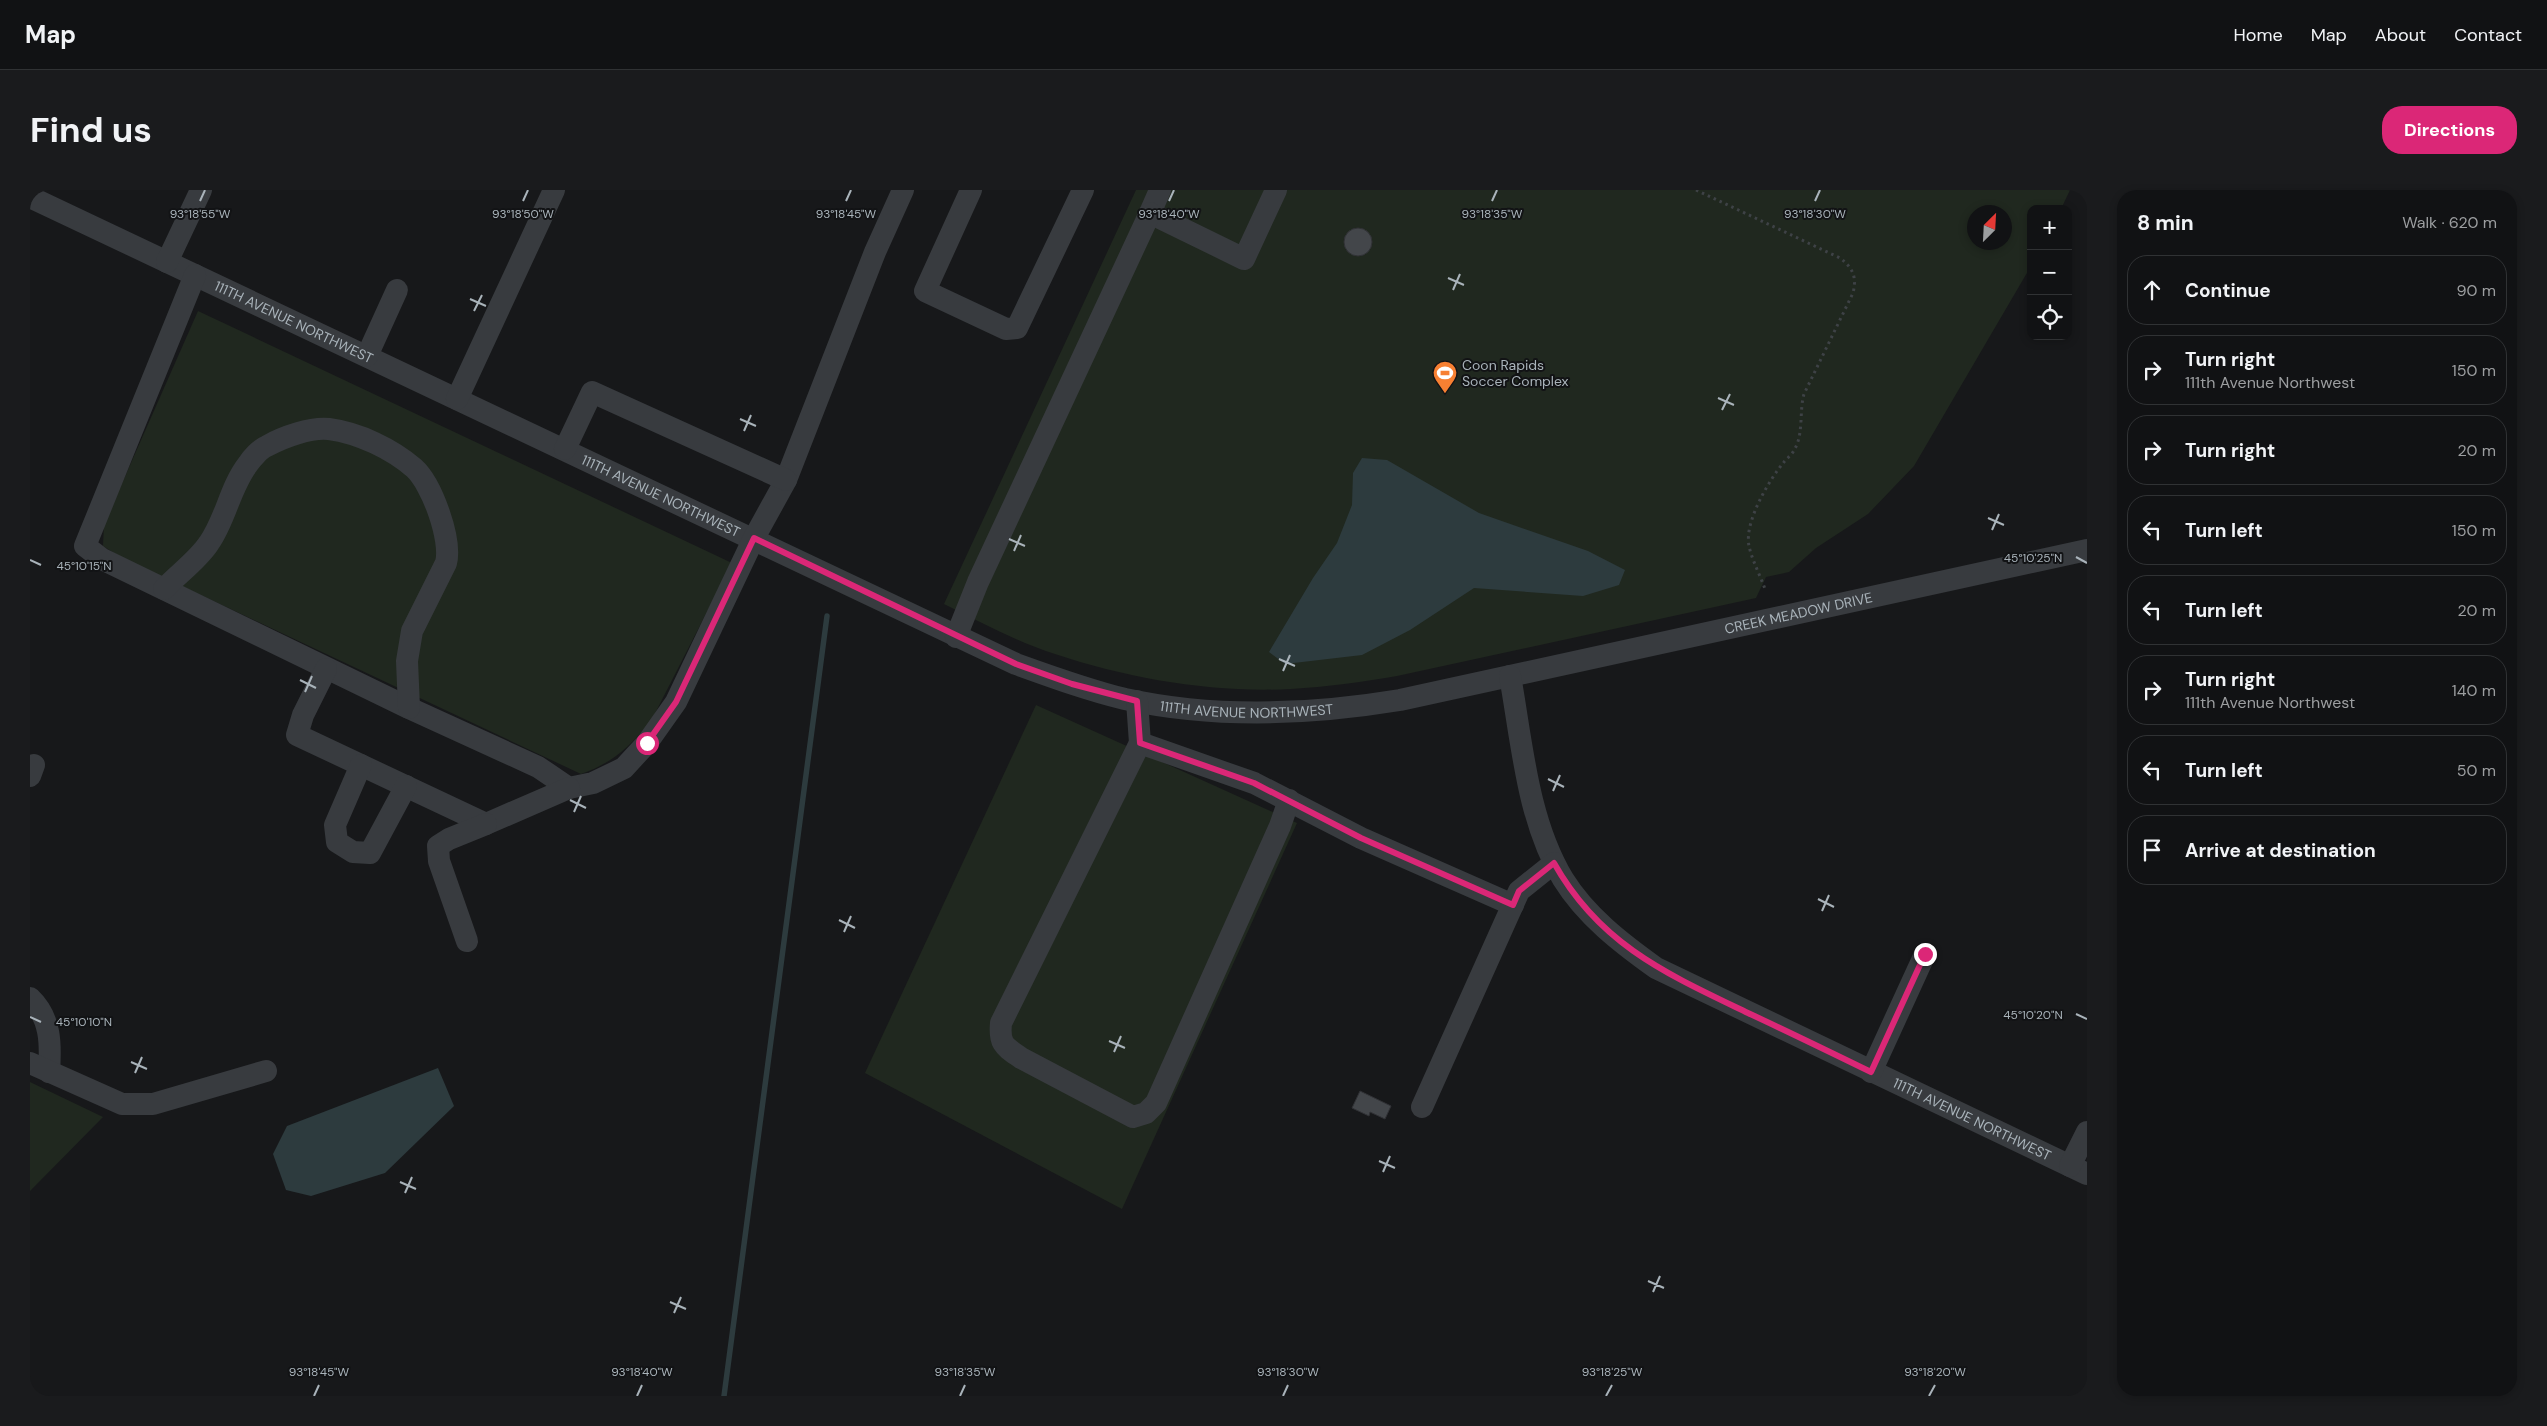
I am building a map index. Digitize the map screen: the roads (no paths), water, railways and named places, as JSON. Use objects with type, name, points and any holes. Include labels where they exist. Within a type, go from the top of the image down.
[{"type":"street","points":[[457,399],[554,190]]},
{"type":"street","points":[[467,941],[439,861],[438,846],[449,839],[569,788],[593,783],[624,768],[647,743],[676,702],[754,538],[786,480],[875,252],[903,190]]},
{"type":"street","points":[[971,190],[926,291],[1006,329],[1018,328],[1083,190]]},
{"type":"street","points":[[956,637],[978,582],[1160,190]]},
{"type":"street","points":[[1150,213],[1244,260],[1276,190]]},
{"type":"street","points":[[167,262],[193,192]]},
{"type":"street","name":"111TH AVENUE NORTHWEST","points":[[30,197],[754,538],[956,637],[1016,664],[1072,684],[1137,701],[1174,707],[1229,712],[1289,713],[1341,710],[1400,700],[1510,676],[1530,789],[1542,834],[1554,863],[1564,880],[1590,914],[1618,941],[1656,968],[2079,1170]]},
{"type":"street","points":[[195,276],[85,546],[102,559],[409,708],[538,767],[569,788]]},
{"type":"street","points":[[366,356],[397,290]]},
{"type":"street","points":[[565,449],[592,392],[786,480]]},
{"type":"street","points":[[164,589],[197,558],[209,543],[247,465],[265,446],[306,432],[327,429],[366,439],[401,457],[416,470],[426,484],[448,542],[446,563],[412,631],[407,661],[409,708]]},
{"type":"street","name":"CREEK MEADOW DRIVE","points":[[1510,676],[2087,550]]},
{"type":"street","points":[[326,668],[303,714],[297,735],[486,824]]},
{"type":"street","points":[[1137,701],[1140,743],[1001,1023],[1000,1036],[1004,1046],[1021,1058],[1133,1117],[1146,1113],[1156,1103],[1280,826],[1289,800]]},
{"type":"street","points":[[1140,743],[1254,783],[1361,838],[1513,905]]},
{"type":"street","points":[[361,765],[335,825],[337,842],[353,852],[370,853],[406,786]]},
{"type":"street","points":[[1422,1107],[1519,891],[1554,863]]},
{"type":"street","points":[[1871,1072],[1925,954]]},
{"type":"street","points":[[30,998],[38,1005],[46,1021],[51,1045],[39,1068],[122,1104],[153,1104],[266,1072]]},
{"type":"street","points":[[2079,1170],[2087,1132]]},
{"type":"waterway","points":[[724,1396],[827,616]]},
{"type":"place","name":"Coon Rapids Soccer Complex","points":[[1445,394]]}]
